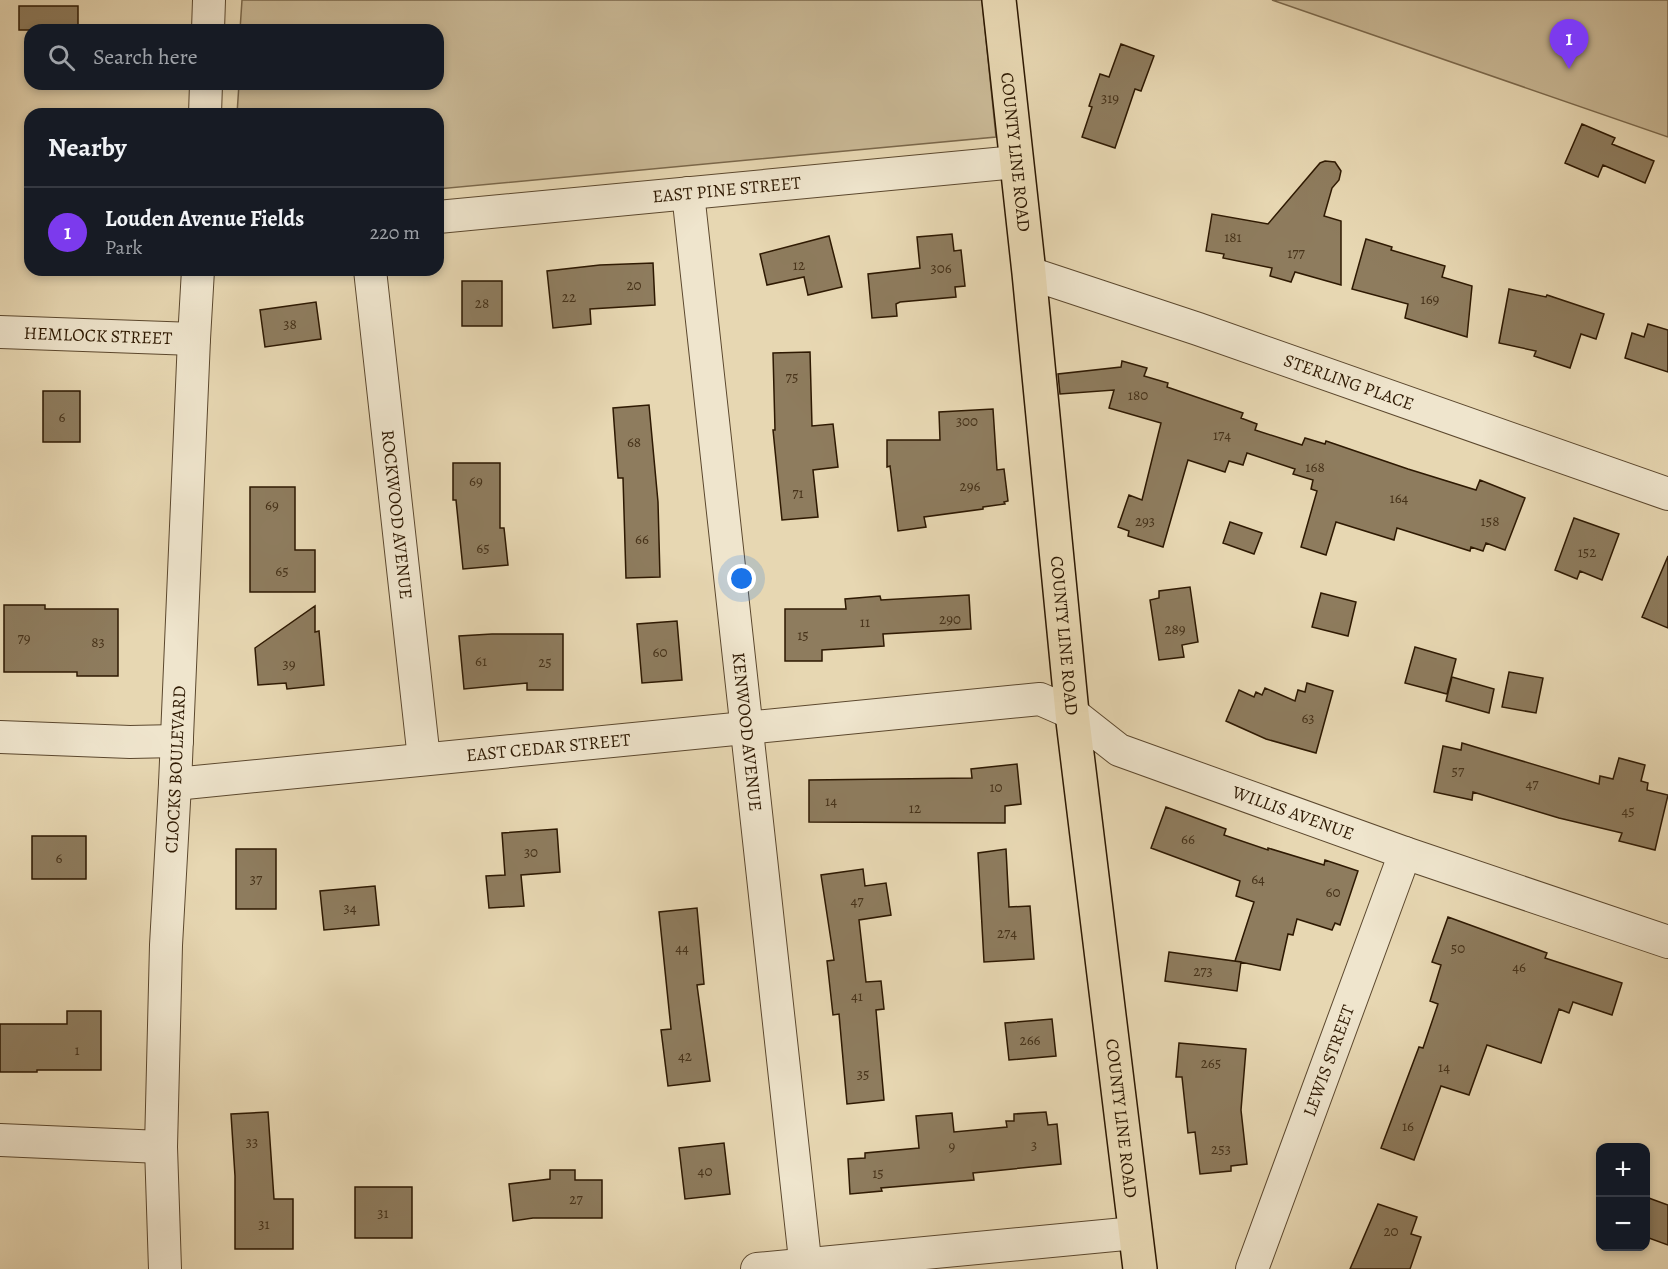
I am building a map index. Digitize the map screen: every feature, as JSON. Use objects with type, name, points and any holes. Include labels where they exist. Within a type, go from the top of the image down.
[{"type":"main road","name":"COUNTY LINE ROAD","points":[[999,0],[1029,273],[1072,713],[1140,1269]]},
{"type":"street","points":[[208,24],[209,0]]},
{"type":"street","points":[[205,108],[206,90]]},
{"type":"street","name":"EAST PINE STREET","points":[[444,216],[1016,162]]},
{"type":"street","name":"KENWOOD AVENUE","points":[[688,193],[806,1267]]},
{"type":"street","name":"STERLING PLACE","points":[[1029,273],[1198,329],[1668,494]]},
{"type":"street","name":"CLOCKS BOULEVARD","points":[[165,1269],[161,1147],[166,945],[198,276]]},
{"type":"street","name":"ROCKWOOD AVENUE","points":[[371,276],[424,759]]},
{"type":"street","name":"HEMLOCK STREET","points":[[0,332],[194,339]]},
{"type":"street","name":"WILLIS AVENUE","points":[[922,710],[1040,699],[1072,713],[1119,750],[1405,853],[1668,942]]},
{"type":"street","name":"EAST CEDAR STREET","points":[[175,784],[922,710]]},
{"type":"street","points":[[0,737],[130,742],[177,741]]},
{"type":"street","name":"LEWIS STREET","points":[[1252,1269],[1405,853]]},
{"type":"street","points":[[0,1140],[161,1147]]},
{"type":"street","points":[[757,1269],[806,1267],[1136,1233]]},
{"type":"shaded area","points":[[242,0],[982,0],[996,137],[444,188],[444,108],[237,108],[239,90],[444,90],[444,24],[240,24]]},
{"type":"shaded area","points":[[1272,0],[1668,0],[1668,137]]},
{"type":"building","points":[[19,6],[78,6],[78,24],[24,24],[24,30],[19,30]]},
{"type":"building","points":[[1121,44],[1154,56],[1141,91],[1135,89],[1115,148],[1082,137],[1100,74],[1109,77]]},
{"type":"building","points":[[1582,124],[1615,138],[1612,144],[1654,161],[1645,183],[1603,165],[1598,177],[1565,163]]},
{"type":"building","points":[[1335,162],[1341,171],[1339,180],[1332,188],[1324,216],[1341,221],[1341,285],[1295,272],[1291,282],[1270,276],[1272,268],[1223,258],[1224,254],[1206,251],[1212,214],[1268,224],[1320,163]]},
{"type":"building","points":[[952,234],[954,251],[961,250],[965,286],[955,287],[956,297],[900,302],[896,304],[897,316],[872,318],[868,274],[920,268],[917,237]]},
{"type":"building","points":[[829,236],[842,287],[808,295],[804,277],[767,285],[760,254]]},
{"type":"building","points":[[1366,239],[1392,247],[1391,250],[1445,266],[1442,277],[1472,286],[1467,337],[1405,318],[1408,304],[1352,289]]},
{"type":"building","points":[[653,263],[655,305],[590,309],[591,324],[553,328],[547,271],[600,265]]},
{"type":"building","points":[[462,281],[502,281],[502,326],[462,326]]},
{"type":"building","points":[[1509,289],[1546,297],[1547,295],[1604,314],[1596,339],[1581,334],[1570,368],[1534,356],[1536,351],[1499,343]]},
{"type":"building","points":[[316,302],[321,339],[265,347],[260,310]]},
{"type":"building","points":[[1648,324],[1668,330],[1668,372],[1625,358],[1632,333],[1644,337]]},
{"type":"building","points":[[810,352],[812,426],[833,424],[838,467],[813,470],[818,517],[782,520],[773,430],[775,430],[773,353]]},
{"type":"building","points":[[1122,361],[1147,368],[1144,376],[1168,383],[1167,387],[1243,413],[1241,418],[1257,424],[1255,430],[1302,445],[1305,438],[1325,444],[1326,441],[1476,490],[1480,480],[1525,498],[1505,550],[1486,543],[1483,551],[1471,547],[1470,551],[1397,528],[1394,540],[1336,522],[1326,555],[1301,547],[1317,491],[1311,489],[1313,480],[1293,474],[1295,469],[1247,453],[1243,465],[1229,461],[1225,472],[1188,460],[1163,547],[1128,536],[1129,531],[1118,527],[1129,495],[1142,500],[1161,423],[1109,408],[1114,390],[1060,394],[1058,374],[1121,367]]},
{"type":"building","points":[[43,391],[80,391],[80,442],[43,442]]},
{"type":"building","points":[[649,405],[658,502],[660,577],[626,578],[623,478],[618,478],[613,408]]},
{"type":"building","points":[[993,409],[997,470],[1004,469],[1008,501],[1004,502],[1005,504],[983,507],[983,509],[924,517],[926,527],[898,531],[890,466],[887,467],[887,440],[940,440],[939,412]]},
{"type":"building","points":[[453,463],[500,463],[500,528],[504,528],[508,565],[463,569],[456,500],[453,500]]},
{"type":"building","points":[[250,487],[295,487],[295,550],[315,550],[315,592],[250,592]]},
{"type":"building","points":[[1574,518],[1619,534],[1602,580],[1580,571],[1577,579],[1555,570]]},
{"type":"building","points":[[1230,522],[1262,533],[1254,554],[1223,543]]},
{"type":"building","points":[[1668,556],[1668,628],[1642,617]]},
{"type":"building","points":[[1190,587],[1198,642],[1182,645],[1184,657],[1159,660],[1150,600],[1159,598],[1159,591]]},
{"type":"building","points":[[1321,593],[1356,602],[1348,636],[1312,627]]},
{"type":"building","points":[[969,595],[971,629],[883,634],[884,646],[822,650],[822,661],[785,661],[785,609],[846,609],[845,599],[880,596],[881,600]]},
{"type":"building","points":[[4,605],[45,605],[45,609],[118,609],[118,676],[77,676],[77,672],[4,672]]},
{"type":"building","points":[[315,606],[315,632],[319,631],[324,685],[287,689],[286,683],[258,685],[255,648]]},
{"type":"building","points":[[677,621],[682,680],[642,683],[637,624]]},
{"type":"building","points":[[563,634],[563,690],[527,690],[527,683],[464,689],[459,636]]},
{"type":"building","points":[[1415,647],[1456,659],[1447,694],[1405,683]]},
{"type":"building","points":[[1509,672],[1543,678],[1536,713],[1502,707]]},
{"type":"building","points":[[1452,677],[1494,689],[1489,713],[1446,701]]},
{"type":"building","points":[[1307,683],[1333,691],[1316,753],[1266,739],[1226,721],[1239,690],[1254,697],[1256,692],[1262,695],[1265,688],[1295,701],[1298,690],[1305,692]]},
{"type":"building","points":[[1462,743],[1599,784],[1600,776],[1613,779],[1619,758],[1645,765],[1641,781],[1648,783],[1647,790],[1668,795],[1655,850],[1619,841],[1622,833],[1559,818],[1473,792],[1472,800],[1434,792],[1443,746],[1461,750]]},
{"type":"building","points":[[1017,764],[1021,804],[1005,806],[1005,823],[809,822],[809,780],[972,778],[971,769]]},
{"type":"building","points":[[1166,807],[1226,829],[1224,835],[1268,850],[1268,848],[1324,865],[1325,860],[1358,871],[1340,925],[1335,923],[1332,930],[1297,919],[1293,935],[1288,934],[1280,970],[1235,961],[1254,902],[1236,896],[1240,881],[1151,848]]},
{"type":"building","points":[[557,829],[560,872],[521,875],[524,906],[489,908],[486,876],[505,875],[502,833]]},
{"type":"building","points":[[32,836],[86,836],[86,879],[32,879]]},
{"type":"building","points":[[236,849],[276,849],[276,909],[236,909]]},
{"type":"building","points":[[1006,849],[1009,907],[1030,906],[1034,959],[984,962],[978,853]]},
{"type":"building","points":[[863,869],[865,886],[886,883],[891,915],[859,920],[866,982],[881,981],[884,1009],[876,1010],[884,1100],[847,1104],[839,1014],[833,1015],[827,961],[834,960],[821,875]]},
{"type":"building","points":[[375,886],[379,925],[324,930],[320,891]]},
{"type":"building","points":[[697,908],[704,984],[697,985],[710,1081],[668,1086],[661,1030],[671,1029],[659,912]]},
{"type":"building","points":[[1448,917],[1547,953],[1545,958],[1622,983],[1612,1015],[1573,1002],[1569,1013],[1559,1009],[1541,1063],[1487,1045],[1469,1095],[1441,1086],[1414,1160],[1381,1148],[1419,1047],[1423,1048],[1438,1004],[1430,1001],[1441,965],[1432,962]]},
{"type":"building","points":[[1169,952],[1241,962],[1237,991],[1165,981]]},
{"type":"building","points":[[67,1011],[101,1011],[101,1070],[0,1072],[0,1024],[67,1024]]},
{"type":"building","points":[[1052,1019],[1056,1056],[1009,1060],[1005,1023]]},
{"type":"building","points":[[1179,1043],[1246,1049],[1241,1110],[1247,1164],[1231,1166],[1231,1171],[1200,1174],[1195,1132],[1188,1133],[1182,1077],[1176,1077]]},
{"type":"building","points":[[268,1112],[274,1199],[293,1199],[293,1249],[235,1249],[235,1176],[231,1114]]},
{"type":"building","points":[[1046,1112],[1048,1125],[1057,1124],[1061,1164],[973,1173],[974,1180],[881,1188],[882,1191],[850,1194],[848,1159],[865,1158],[865,1153],[919,1148],[916,1116],[952,1113],[954,1132],[1007,1127],[1006,1121],[1014,1121],[1014,1114]]},
{"type":"building","points":[[724,1143],[730,1194],[685,1199],[679,1148]]},
{"type":"building","points":[[550,1170],[575,1170],[575,1180],[602,1180],[602,1218],[533,1218],[513,1221],[509,1184],[550,1179]]},
{"type":"building","points":[[355,1187],[412,1187],[412,1238],[355,1238]]},
{"type":"building","points":[[1650,1198],[1668,1205],[1668,1245],[1650,1238]]},
{"type":"building","points":[[1378,1204],[1417,1217],[1411,1234],[1421,1237],[1410,1269],[1350,1269]]},
{"type":"place","name":"Louden Avenue Fields","points":[[1569,69]]}]
